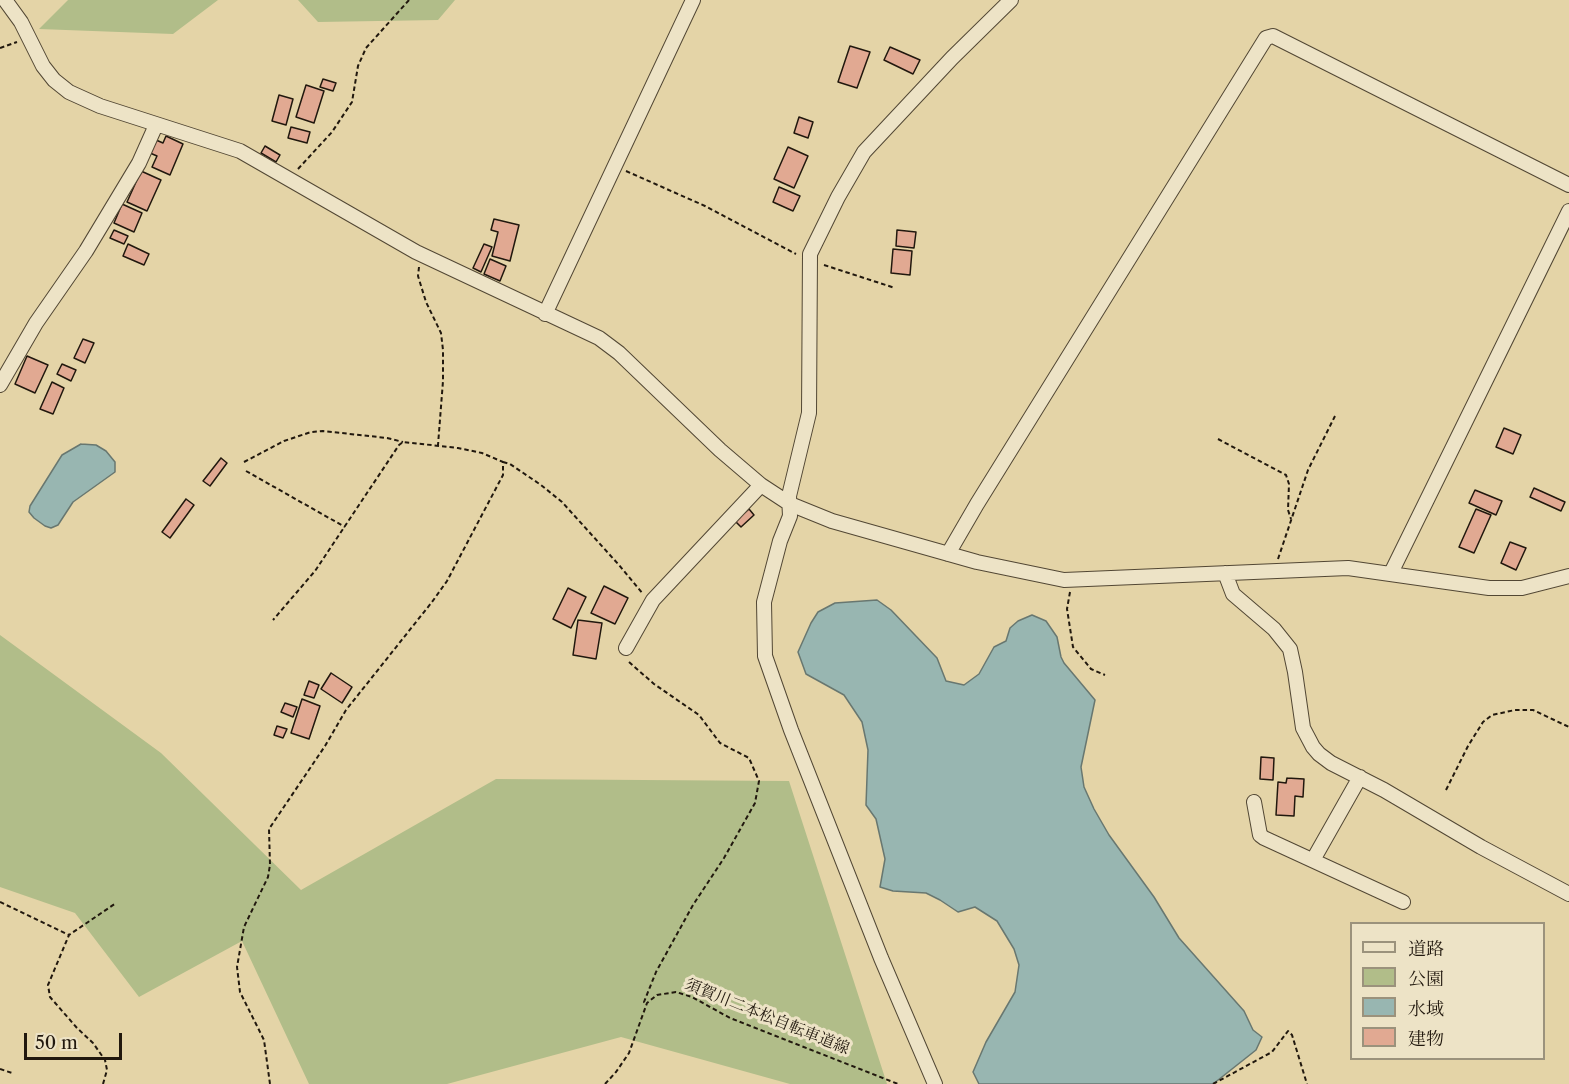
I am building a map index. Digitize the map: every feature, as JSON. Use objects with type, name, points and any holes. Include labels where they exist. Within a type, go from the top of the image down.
[{"type":"street","points":[[5,0],[21,22],[43,66],[54,80],[69,92],[100,106],[240,151],[422,255],[599,338],[761,485],[790,504],[832,521],[948,554],[1048,578],[1072,580],[1348,568],[1489,588],[1522,588],[1569,576]]},
{"type":"street","points":[[545,314],[693,0]]},
{"type":"street","points":[[934,1084],[813,788],[765,656],[764,602],[780,541],[790,516],[790,487],[809,414],[809,260],[815,244],[864,152],[952,58],[1011,0]]},
{"type":"street","points":[[948,554],[982,495],[1266,38],[1273,36],[1569,185]]},
{"type":"street","points":[[0,385],[36,323],[92,241],[139,163],[156,125]]},
{"type":"street","points":[[1391,573],[1569,211]]},
{"type":"street","points":[[626,648],[650,604],[761,485]]},
{"type":"street","points":[[1225,573],[1233,594],[1274,629],[1290,649],[1303,728],[1312,747],[1331,763],[1569,894]]},
{"type":"street","points":[[1312,860],[1360,777]]},
{"type":"street","points":[[1254,802],[1260,835],[1264,838],[1403,902]]},
{"type":"path","points":[[289,179],[332,132],[346,112],[352,102],[358,66],[366,48],[409,0]]},
{"type":"path","points":[[0,48],[28,39]]},
{"type":"path","points":[[615,166],[705,206],[809,260],[895,288]]},
{"type":"path","points":[[422,255],[418,276],[426,302],[441,333],[443,350],[438,445]]},
{"type":"path","points":[[1275,570],[1308,470],[1335,416]]},
{"type":"path","points":[[244,462],[284,441],[311,432],[323,431],[438,445],[482,453],[507,462],[562,502],[619,565],[650,604]]},
{"type":"path","points":[[1218,439],[1286,475],[1289,484],[1288,510],[1291,519]]},
{"type":"path","points":[[273,620],[315,571],[403,442]]},
{"type":"path","points":[[270,1084],[264,1040],[240,992],[237,974],[237,959],[244,927],[269,872],[269,829],[325,746],[346,710],[447,580],[503,475],[503,462]]},
{"type":"path","points":[[246,471],[345,527]]},
{"type":"path","points":[[1072,580],[1067,609],[1073,646],[1091,669],[1105,675]]},
{"type":"path","points":[[605,1084],[629,1053],[646,1004],[644,1002],[656,972],[693,905],[751,812],[757,797],[759,782],[749,758],[720,743],[699,715],[631,665],[625,655],[626,648]]},
{"type":"path","points":[[1446,790],[1468,746],[1484,722],[1492,715],[1515,710],[1533,710],[1569,727]]},
{"type":"path","points":[[0,902],[69,935]]},
{"type":"path","points":[[103,1084],[107,1070],[103,1056],[50,997],[47,990],[49,978],[69,935],[116,903]]},
{"type":"path","name":"須賀川二本松自転車道線","points":[[646,1004],[662,993],[685,994],[730,1018],[898,1084]]},
{"type":"path","points":[[1213,1084],[1272,1052],[1288,1031],[1292,1035],[1307,1084]]},
{"type":"path","points":[[0,1069],[12,1073]]},
{"type":"green space","points":[[68,0],[218,0],[173,34],[39,29]]},
{"type":"green space","points":[[298,0],[455,0],[438,20],[318,22]]},
{"type":"green space","points":[[0,635],[161,753],[301,890],[496,779],[789,781],[887,1084],[790,1084],[621,1037],[447,1084],[309,1084],[242,941],[139,997],[75,913],[0,887]]},
{"type":"water","points":[[81,444],[96,445],[106,451],[115,462],[115,472],[73,502],[58,525],[51,528],[45,526],[29,512],[30,506],[62,455]]},
{"type":"water","points":[[877,600],[891,610],[937,658],[946,681],[964,685],[979,674],[994,647],[1006,641],[1010,628],[1018,621],[1032,615],[1046,621],[1057,637],[1064,663],[1095,700],[1081,767],[1084,787],[1094,809],[1179,938],[1244,1011],[1253,1030],[1262,1037],[1256,1050],[1213,1084],[979,1084],[973,1072],[986,1042],[1015,992],[1019,965],[1014,949],[997,921],[975,907],[958,912],[926,893],[893,891],[880,887],[885,859],[876,819],[866,805],[868,750],[862,722],[844,695],[806,674],[798,652],[818,612],[835,603]]},
{"type":"building","points":[[850,46],[870,52],[857,88],[838,82]]},
{"type":"building","points":[[890,47],[920,60],[913,74],[884,60]]},
{"type":"building","points":[[323,79],[336,83],[333,91],[320,87]]},
{"type":"building","points":[[306,85],[324,91],[314,123],[296,117]]},
{"type":"building","points":[[279,95],[293,99],[286,125],[272,121]]},
{"type":"building","points":[[799,117],[813,122],[808,138],[794,133]]},
{"type":"building","points":[[291,127],[310,132],[307,143],[288,138]]},
{"type":"building","points":[[166,136],[183,144],[170,175],[152,167],[157,156],[150,153],[156,140],[163,143]]},
{"type":"building","points":[[265,146],[280,155],[276,162],[261,153]]},
{"type":"building","points":[[788,147],[808,156],[794,188],[774,179]]},
{"type":"building","points":[[141,171],[161,180],[147,211],[127,202]]},
{"type":"building","points":[[779,187],[800,196],[793,211],[773,202]]},
{"type":"building","points":[[122,204],[142,213],[134,232],[114,223]]},
{"type":"building","points":[[494,219],[519,225],[510,261],[492,256],[498,232],[491,230]]},
{"type":"building","points":[[114,230],[128,236],[124,244],[110,238]]},
{"type":"building","points":[[897,230],[916,232],[914,248],[896,246]]},
{"type":"building","points":[[128,244],[149,254],[144,265],[123,256]]},
{"type":"building","points":[[484,244],[492,247],[481,272],[473,268]]},
{"type":"building","points":[[893,249],[912,251],[910,275],[891,273]]},
{"type":"building","points":[[490,259],[506,266],[500,281],[484,274]]},
{"type":"building","points":[[83,339],[94,343],[85,363],[74,358]]},
{"type":"building","points":[[27,356],[48,365],[35,393],[15,384]]},
{"type":"building","points":[[62,364],[76,370],[71,381],[57,374]]},
{"type":"building","points":[[52,382],[64,388],[53,414],[40,409]]},
{"type":"building","points":[[1504,428],[1521,435],[1513,454],[1496,447]]},
{"type":"building","points":[[221,458],[227,463],[210,486],[203,481]]},
{"type":"building","points":[[1534,488],[1565,502],[1561,511],[1530,497]]},
{"type":"building","points":[[1475,490],[1502,501],[1496,515],[1469,503]]},
{"type":"building","points":[[186,499],[194,505],[170,538],[162,532]]},
{"type":"building","points":[[749,509],[754,515],[741,527],[735,521]]},
{"type":"building","points":[[1476,509],[1491,515],[1474,553],[1459,547]]},
{"type":"building","points":[[1510,542],[1526,548],[1516,570],[1501,563]]},
{"type":"building","points":[[604,586],[628,598],[615,624],[591,613]]},
{"type":"building","points":[[568,588],[586,597],[571,628],[553,619]]},
{"type":"building","points":[[578,620],[602,623],[596,659],[573,655]]},
{"type":"building","points":[[331,673],[352,687],[342,703],[321,689]]},
{"type":"building","points":[[309,681],[319,685],[314,698],[304,695]]},
{"type":"building","points":[[302,699],[320,706],[309,739],[291,733]]},
{"type":"building","points":[[285,703],[297,707],[293,717],[281,712]]},
{"type":"building","points":[[277,726],[287,729],[283,738],[274,735]]},
{"type":"building","points":[[1261,757],[1274,758],[1273,780],[1260,779]]},
{"type":"building","points":[[1287,778],[1304,779],[1303,797],[1295,796],[1294,816],[1276,815],[1278,782],[1286,783]]}]
